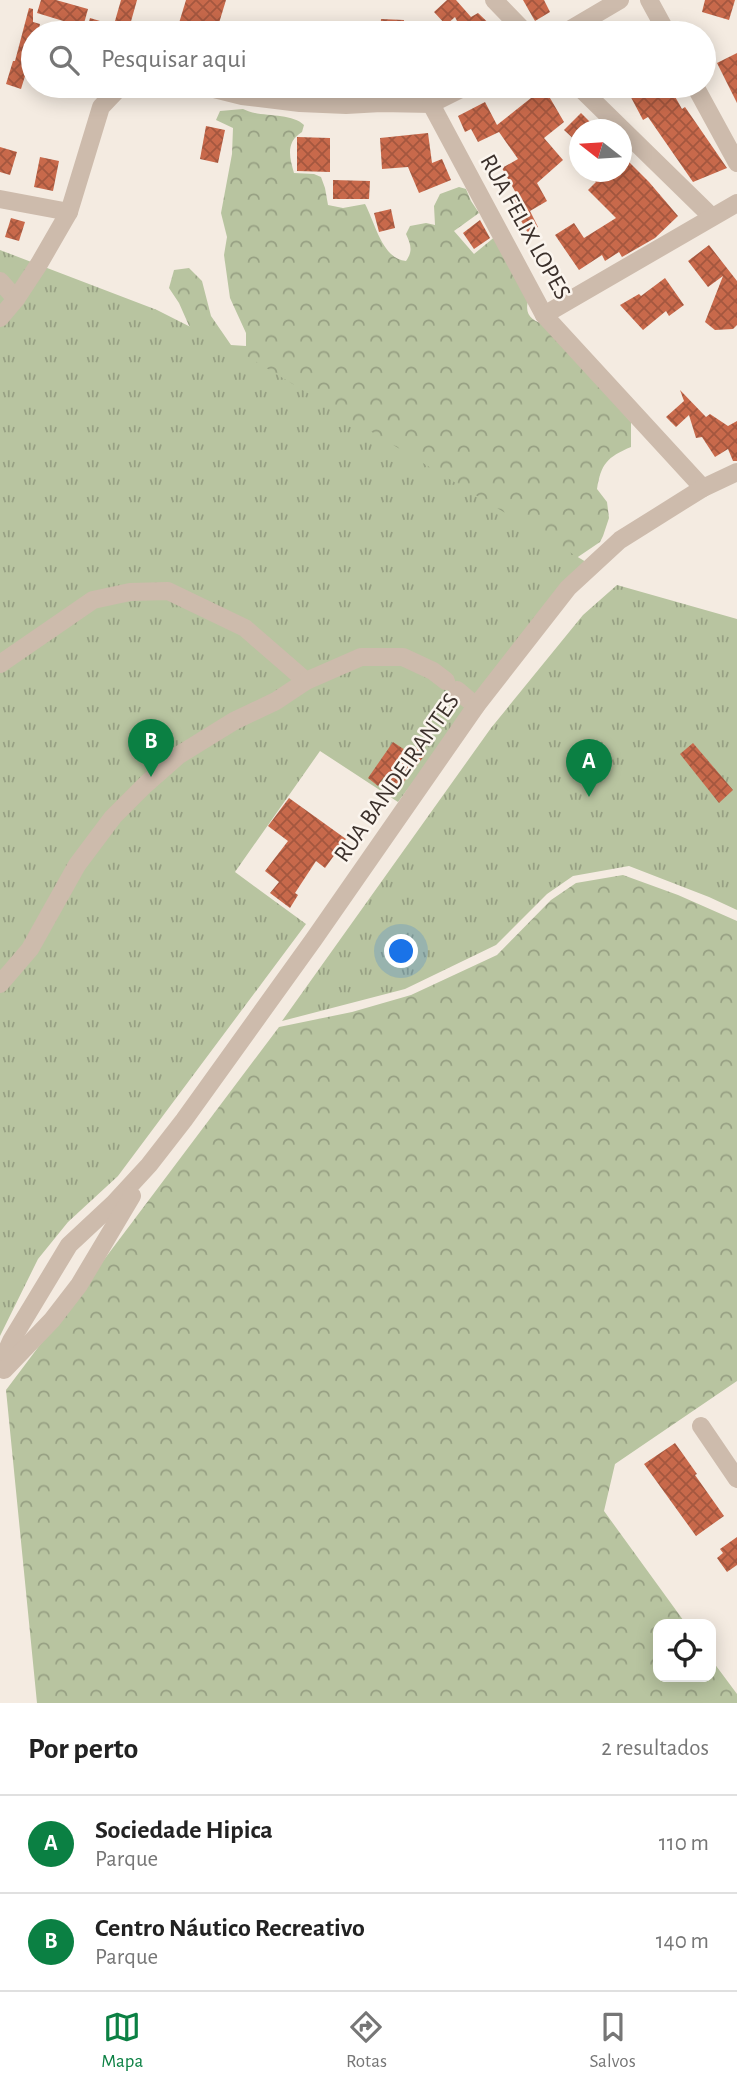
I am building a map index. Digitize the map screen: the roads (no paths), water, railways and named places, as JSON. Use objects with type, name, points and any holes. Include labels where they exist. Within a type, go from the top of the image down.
[{"type":"street","points":[[494,0],[514,21]]},
{"type":"street","points":[[584,21],[620,0]]},
{"type":"street","points":[[649,0],[660,21]]},
{"type":"street","points":[[0,318],[39,264],[69,212],[101,107],[110,98]]},
{"type":"street","points":[[259,98],[300,103],[431,104],[443,98]]},
{"type":"street","points":[[590,98],[711,216]]},
{"type":"street","points":[[702,98],[737,163]]},
{"type":"street","name":"RUA FELIX LOPES","points":[[431,104],[544,315],[703,488]]},
{"type":"street","points":[[0,199],[69,212]]},
{"type":"street","points":[[544,315],[737,203]]},
{"type":"street","points":[[0,281],[16,299]]},
{"type":"street","name":"RUA BANDEIRANTES","points":[[0,1375],[52,1321],[79,1285],[149,1165],[314,939],[476,706],[568,588],[620,540],[703,488],[737,472]]},
{"type":"street","points":[[0,664],[93,600],[130,592],[168,591],[245,628],[306,681]]},
{"type":"street","points":[[0,985],[30,950],[77,865],[113,817],[180,755],[234,721],[276,701],[306,681],[361,657],[403,657],[433,671],[476,706]]},
{"type":"street","name":"RUA BANDEIRANTES","points":[[0,1366],[11,1341],[69,1245],[114,1203],[149,1165]]},
{"type":"street","points":[[701,1426],[737,1479]]},
{"type":"place","name":"Centro Náutico Recreativo","points":[[151,777]]},
{"type":"place","name":"Sociedade Hipica","points":[[589,797]]}]
